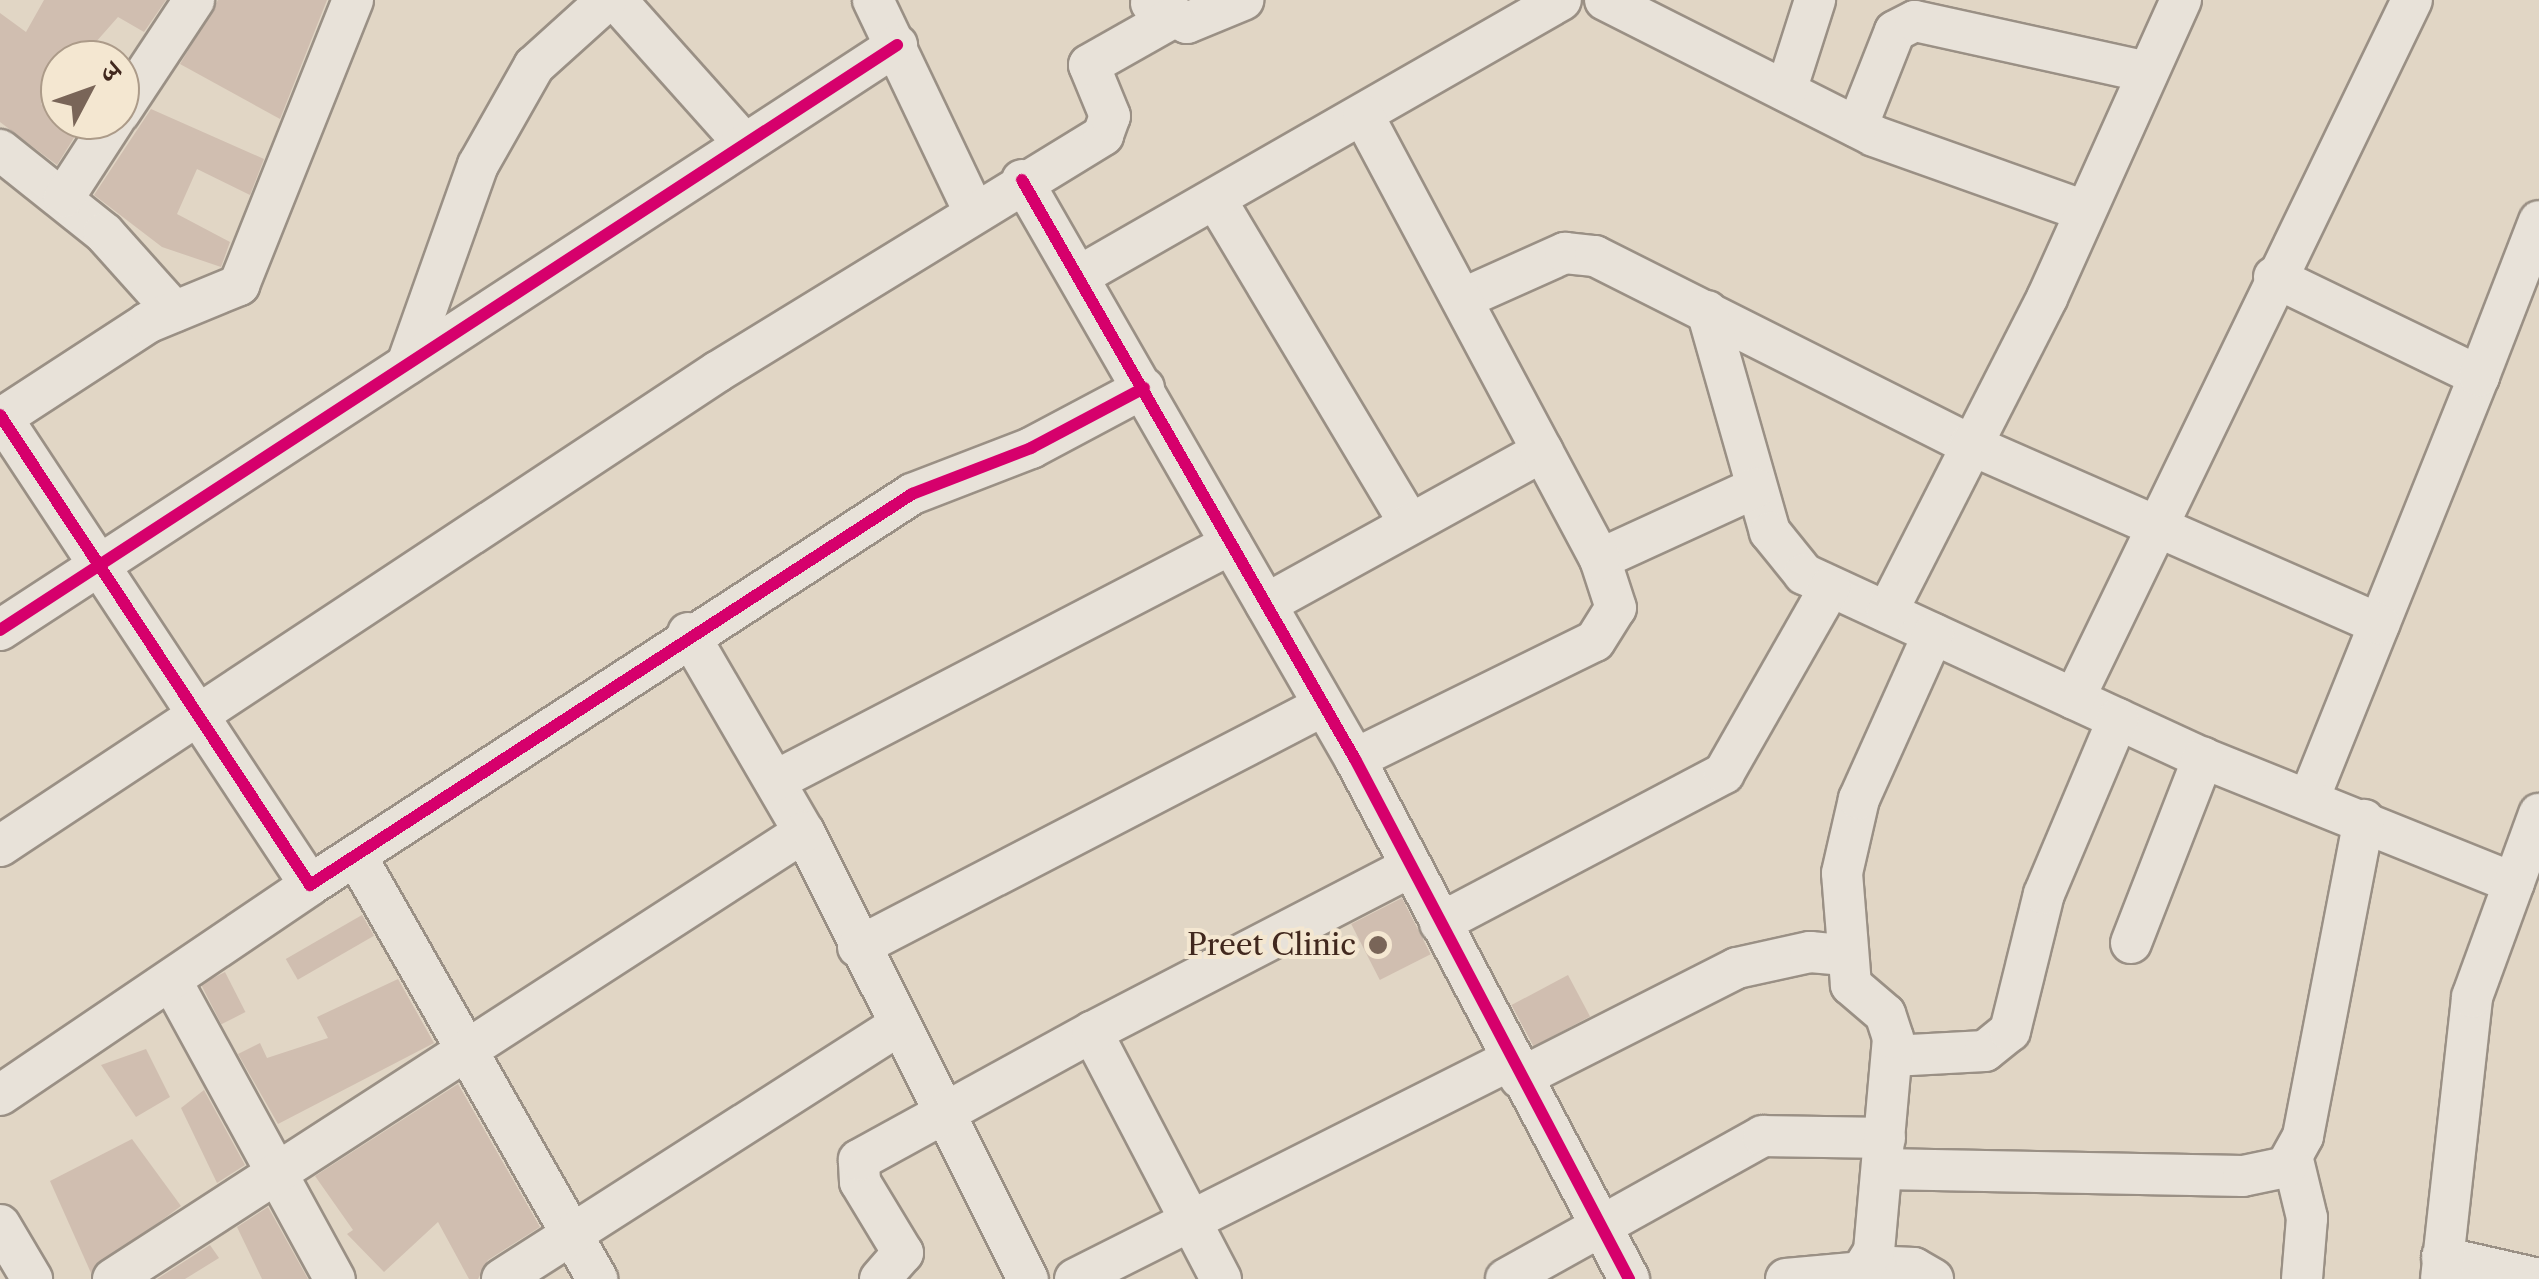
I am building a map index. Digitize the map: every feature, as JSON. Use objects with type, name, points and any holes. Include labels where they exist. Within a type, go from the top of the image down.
[{"type":"street","points":[[140,82],[194,0]]},
{"type":"street","points":[[310,886],[203,717],[1,417],[174,312],[240,286],[353,0]]},
{"type":"street","points":[[407,364],[494,136],[534,66],[607,0]]},
{"type":"street","points":[[616,0],[743,142]]},
{"type":"street","points":[[872,0],[897,45],[972,208]]},
{"type":"street","points":[[0,846],[203,717],[972,208],[1108,129],[1087,72],[1094,58],[1160,9],[1204,21],[1243,0]]},
{"type":"street","points":[[1082,275],[1363,115],[1516,11],[1561,0]]},
{"type":"street","points":[[1604,0],[1857,128],[2085,211]]},
{"type":"street","points":[[1786,92],[1815,0]]},
{"type":"street","points":[[1887,612],[2085,211],[2181,0]]},
{"type":"street","points":[[2074,699],[2152,522],[2412,0]]},
{"type":"street","points":[[1857,128],[1890,41],[1915,21],[2146,72]]},
{"type":"street","points":[[0,630],[897,45]]},
{"type":"street","points":[[1356,759],[1595,641],[1616,608],[1600,559],[1363,115]]},
{"type":"street","points":[[64,197],[101,140]]},
{"type":"street","points":[[0,150],[64,197],[174,312]]},
{"type":"street","points":[[1022,180],[1082,275],[1356,759],[1515,1069],[1630,1279]]},
{"type":"street","points":[[1216,200],[1409,523]]},
{"type":"street","points":[[2310,797],[2539,221]]},
{"type":"street","points":[[1462,299],[1565,253],[1595,256],[1969,444],[2379,624]]},
{"type":"street","points":[[2274,277],[2479,376]]},
{"type":"street","points":[[1707,311],[1755,488],[1784,556],[1830,587],[2203,758],[2310,797],[2514,883]]},
{"type":"street","points":[[0,1095],[688,633],[950,473],[1031,448],[1144,388]]},
{"type":"street","points":[[1266,604],[1543,451]]},
{"type":"street","points":[[1600,559],[1755,488]]},
{"type":"street","points":[[775,781],[1231,544]]},
{"type":"street","points":[[1440,923],[1724,773],[1830,587]]},
{"type":"street","points":[[688,633],[804,832],[896,1027],[1028,1279]]},
{"type":"street","points":[[1870,1266],[1892,1056],[1890,1023],[1856,993],[1845,954],[1846,836],[1933,634]]},
{"type":"street","points":[[858,947],[1323,706]]},
{"type":"street","points":[[1892,1056],[1985,1052],[2010,1032],[2044,894],[2118,719]]},
{"type":"street","points":[[2131,943],[2203,758]]},
{"type":"street","points":[[2539,814],[2472,997],[2441,1268],[2539,1279]]},
{"type":"street","points":[[2302,1279],[2307,1218],[2293,1160],[2364,820]]},
{"type":"street","points":[[113,1279],[804,832]]},
{"type":"street","points":[[356,856],[596,1279]]},
{"type":"street","points":[[880,1279],[903,1253],[860,1182],[859,1160],[1092,1032],[1410,867]]},
{"type":"street","points":[[1075,1279],[1515,1069],[1738,968],[1810,952],[1845,954]]},
{"type":"street","points":[[171,980],[280,1170],[335,1279]]},
{"type":"street","points":[[502,1279],[896,1027]]},
{"type":"street","points":[[1092,1032],[1220,1279]]},
{"type":"street","points":[[1506,1279],[1763,1136],[1883,1154],[2242,1176],[2293,1160]]},
{"type":"street","points":[[0,1225],[32,1279]]},
{"type":"street","points":[[1786,1279],[1870,1266],[1914,1268],[1934,1279]]},
{"type":"building","points":[[44,0],[166,0],[144,32],[118,17],[98,40],[40,40],[40,140],[73,140],[57,165],[0,122],[0,13],[26,32]]},
{"type":"building","points":[[218,0],[327,0],[280,119],[180,64]]},
{"type":"building","points":[[151,109],[264,159],[250,195],[197,169],[177,214],[230,242],[221,267],[162,247],[94,195],[130,140],[140,140],[140,126]]},
{"type":"building","points":[[1402,898],[1431,954],[1380,980],[1351,924]]},
{"type":"building","points":[[362,915],[374,936],[298,980],[286,959]]},
{"type":"building","points":[[225,972],[245,1012],[221,1024],[201,984]]},
{"type":"building","points":[[1568,975],[1590,1016],[1534,1047],[1511,1005]]},
{"type":"building","points":[[398,979],[434,1043],[278,1124],[238,1054],[260,1043],[267,1058],[328,1038],[317,1017]]},
{"type":"building","points":[[146,1049],[170,1097],[136,1117],[101,1065]]},
{"type":"building","points":[[458,1084],[540,1227],[488,1260],[478,1279],[469,1279],[438,1222],[384,1272],[347,1234],[353,1230],[315,1176]]},
{"type":"building","points":[[204,1090],[245,1165],[217,1183],[181,1108]]},
{"type":"building","points":[[132,1139],[181,1206],[91,1273],[50,1181]]},
{"type":"building","points":[[268,1207],[308,1279],[262,1279],[237,1227]]},
{"type":"building","points":[[210,1245],[219,1258],[185,1279],[157,1279]]},
{"type":"cycle path","points":[[0,630],[897,45]]},
{"type":"cycle path","points":[[1022,180],[1355,759],[1629,1279]]},
{"type":"cycle path","points":[[0,415],[310,885],[912,494],[1031,448],[1144,388]]},
{"type":"place","name":"Preet Clinic","points":[[1378,945]]}]
